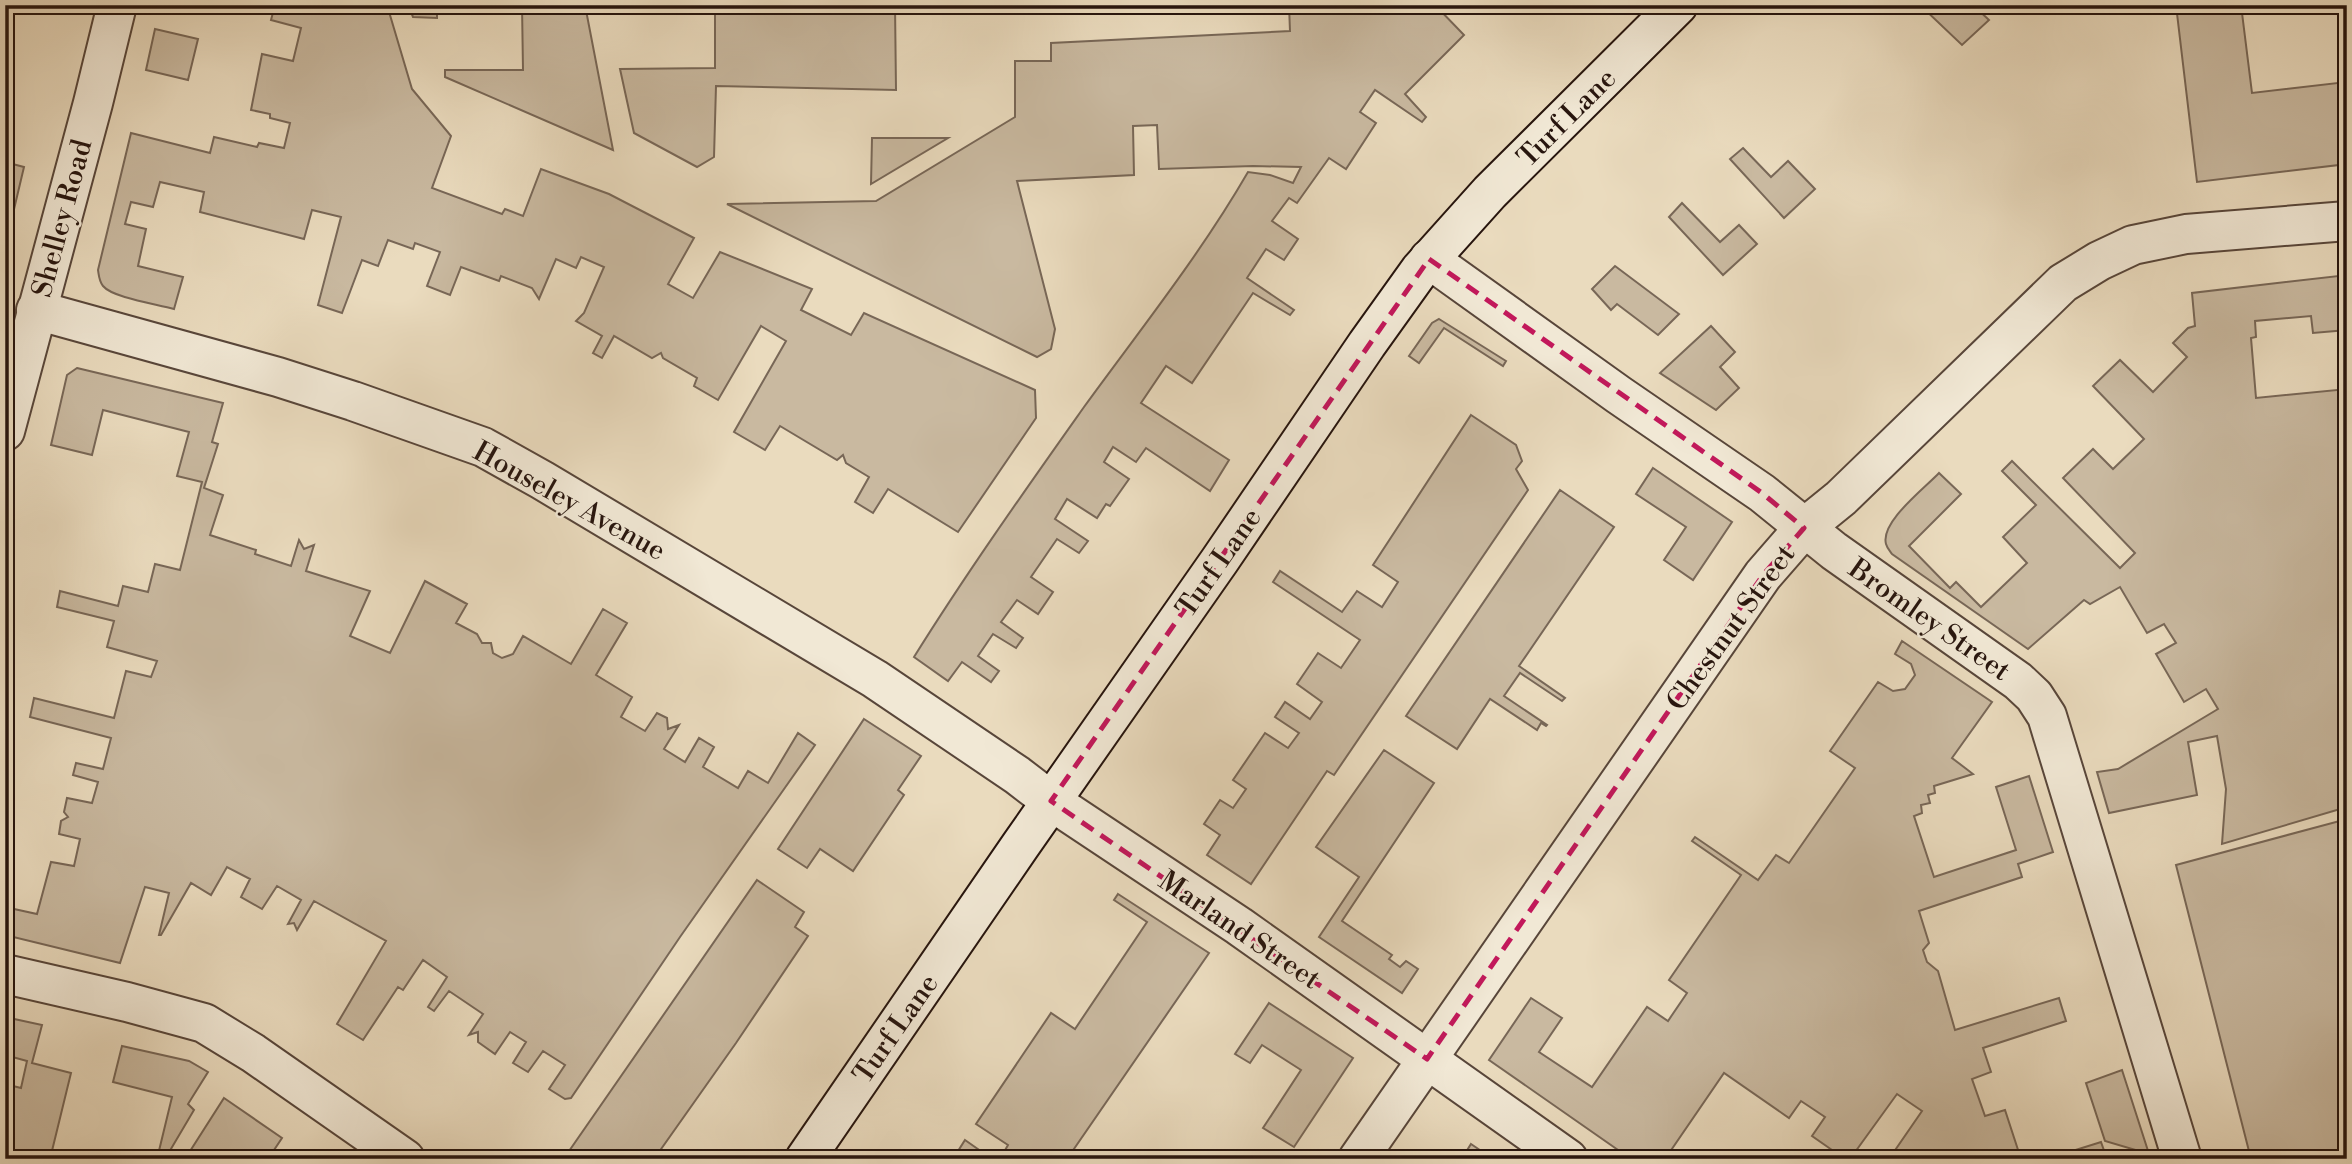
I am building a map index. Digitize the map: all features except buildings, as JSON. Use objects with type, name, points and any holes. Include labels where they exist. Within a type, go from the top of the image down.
[{"type":"street","name":"Shelley Road","points":[[5,431],[117,5]]},
{"type":"street","name":"Turf Lane","points":[[805,1159],[1367,344],[1429,259],[1490,192],[1678,5]]},
{"type":"street","name":"Chestnut Street","points":[[1358,1159],[1763,575],[1804,528],[1840,498],[2063,283],[2099,261],[2133,245],[2186,234],[2347,221]]},
{"type":"street","name":"Bromley Street","points":[[1429,259],[1762,493],[1833,551],[2018,681],[2034,696],[2047,716],[2182,1159]]},
{"type":"street","name":"Houseley Avenue","points":[[36,310],[278,377],[483,447],[875,679],[1051,801]]},
{"type":"street","name":"Marland Street","points":[[1051,801],[1239,926],[1568,1159]]},
{"type":"street","points":[[5,974],[204,1023],[253,1053],[405,1159]]},
{"type":"highlighted area","points":[[1429,259],[1762,493],[1804,528],[1763,575],[1427,1059],[1051,801]]},
{"type":"shaded area","points":[[275,5],[387,5],[412,89],[451,136],[432,188],[502,214],[505,209],[523,216],[541,169],[609,194],[694,238],[668,284],[693,298],[720,252],[812,289],[801,310],[851,335],[864,313],[1035,390],[1036,418],[958,532],[888,489],[873,513],[855,502],[869,477],[846,463],[843,455],[837,460],[780,426],[765,450],[734,432],[786,341],[761,326],[718,400],[694,386],[697,378],[663,358],[661,353],[652,358],[614,336],[602,358],[593,353],[602,336],[576,321],[584,313],[604,267],[581,257],[576,268],[556,259],[539,299],[532,288],[501,276],[499,281],[461,267],[450,295],[427,286],[440,252],[415,243],[413,249],[388,240],[378,266],[362,260],[342,313],[318,305],[341,217],[312,210],[304,239],[200,212],[204,192],[160,182],[153,207],[131,202],[125,224],[146,229],[138,266],[183,277],[174,309],[108,290],[101,282],[98,270],[131,133],[210,153],[214,137],[257,147],[259,143],[284,148],[290,123],[270,118],[270,114],[251,110],[262,54],[293,61],[301,28],[271,20]]},
{"type":"shaded area","points":[[408,5],[437,5],[437,18],[413,17]]},
{"type":"shaded area","points":[[522,5],[585,5],[613,150],[445,77],[445,70],[523,70]]},
{"type":"shaded area","points":[[715,5],[895,5],[896,90],[716,86],[714,157],[697,167],[634,133],[620,69],[715,68]]},
{"type":"shaded area","points":[[1289,5],[1435,5],[1464,35],[1405,94],[1426,117],[1422,122],[1375,90],[1360,112],[1376,123],[1346,169],[1329,158],[1297,203],[1289,198],[1272,221],[1298,239],[1284,260],[1266,249],[1247,278],[1294,310],[1290,315],[1253,293],[1192,383],[1166,366],[1141,403],[1229,460],[1210,491],[1146,448],[1136,462],[1113,447],[1104,462],[1129,479],[1110,506],[1106,504],[1097,518],[1067,499],[1055,519],[1088,541],[1079,553],[1057,539],[1031,577],[1053,592],[1038,614],[1017,600],[1001,622],[1023,638],[1016,648],[993,634],[978,656],[999,671],[991,682],[962,662],[948,681],[914,657],[997,531],[1190,263],[1248,172],[1270,175],[1293,183],[1301,167],[1159,169],[1157,125],[1133,126],[1134,175],[1017,181],[1055,329],[1051,349],[1037,357],[727,204],[876,201],[1015,117],[1015,61],[1051,61],[1051,43],[1290,31]]},
{"type":"shaded area","points":[[1920,5],[1973,5],[1989,20],[1962,45]]},
{"type":"shaded area","points":[[2176,5],[2241,5],[2252,93],[2346,82],[2347,164],[2197,182]]},
{"type":"shaded area","points":[[155,29],[198,39],[188,80],[146,70]]},
{"type":"shaded area","points":[[872,138],[948,138],[871,184]]},
{"type":"shaded area","points":[[1743,148],[1771,177],[1788,161],[1815,189],[1784,218],[1730,159]]},
{"type":"shaded area","points":[[5,162],[24,167],[11,222],[5,220]]},
{"type":"shaded area","points":[[1682,203],[1720,242],[1739,225],[1757,244],[1723,275],[1669,217]]},
{"type":"shaded area","points":[[1615,266],[1679,314],[1658,335],[1617,304],[1611,310],[1592,289]]},
{"type":"shaded area","points":[[2347,275],[2347,330],[2313,333],[2311,316],[2255,321],[2256,337],[2251,338],[2256,398],[2347,389],[2347,807],[2222,844],[2226,789],[2217,736],[2188,742],[2197,795],[2109,813],[2097,772],[2118,769],[2218,709],[2206,689],[2184,702],[2156,654],[2176,643],[2164,624],[2147,633],[2120,587],[2090,604],[2084,600],[2028,649],[1892,554],[1886,544],[1886,535],[1896,516],[1939,473],[1961,494],[1909,546],[1950,588],[1956,582],[1981,607],[2027,563],[2003,537],[2036,505],[2002,471],[2012,461],[2120,568],[2135,553],[2063,478],[2093,449],[2113,469],[2144,439],[2093,386],[2120,360],[2153,392],[2187,357],[2173,343],[2188,328],[2195,326],[2192,293]]},
{"type":"shaded area","points":[[1439,319],[1506,361],[1503,366],[1444,328],[1419,363],[1409,356],[1432,323]]},
{"type":"shaded area","points":[[1711,326],[1735,352],[1720,367],[1739,388],[1716,410],[1660,373]]},
{"type":"shaded area","points":[[77,368],[223,403],[212,442],[218,444],[204,488],[223,495],[210,535],[256,550],[255,554],[291,566],[299,540],[304,549],[314,545],[306,571],[370,591],[350,636],[390,653],[425,581],[467,604],[456,623],[477,634],[482,643],[491,643],[493,653],[502,658],[513,654],[523,636],[571,664],[603,609],[627,623],[596,675],[632,697],[621,717],[645,731],[657,713],[667,718],[668,729],[679,725],[664,749],[685,762],[699,738],[714,747],[703,767],[738,788],[748,771],[768,783],[798,733],[815,745],[571,1098],[565,1099],[549,1089],[565,1065],[543,1051],[528,1072],[513,1063],[526,1042],[510,1032],[495,1054],[478,1042],[478,1032],[469,1035],[483,1014],[449,991],[434,1011],[428,1007],[447,977],[423,960],[403,990],[398,987],[363,1040],[337,1024],[386,941],[314,901],[297,930],[294,923],[288,924],[301,900],[277,886],[262,909],[241,897],[250,879],[227,867],[211,895],[191,883],[161,935],[169,893],[145,887],[120,963],[5,935],[5,907],[37,914],[51,862],[74,866],[80,839],[59,834],[61,821],[68,817],[64,812],[67,798],[92,803],[98,782],[73,775],[76,763],[103,769],[111,738],[30,717],[34,698],[114,718],[126,671],[151,677],[157,661],[107,647],[114,621],[57,607],[60,591],[118,606],[123,586],[148,592],[155,564],[180,570],[202,482],[177,476],[189,432],[103,410],[92,455],[51,445],[67,375]]},
{"type":"shaded area","points":[[1471,415],[1516,445],[1522,461],[1516,469],[1528,490],[1334,775],[1327,771],[1251,884],[1207,855],[1220,835],[1204,824],[1220,800],[1233,808],[1246,789],[1233,780],[1265,733],[1288,748],[1299,733],[1275,717],[1285,702],[1310,719],[1322,702],[1297,684],[1318,653],[1341,668],[1360,640],[1273,582],[1280,571],[1342,612],[1357,591],[1382,607],[1398,582],[1373,565]]},
{"type":"shaded area","points":[[1653,468],[1732,522],[1693,580],[1664,560],[1686,527],[1636,494]]},
{"type":"shaded area","points":[[1560,490],[1614,527],[1519,666],[1565,698],[1562,701],[1520,673],[1504,696],[1547,725],[1541,723],[1537,730],[1490,699],[1457,749],[1406,716]]},
{"type":"shaded area","points":[[1902,641],[1992,702],[1952,758],[1973,774],[1934,786],[1935,793],[1928,795],[1930,803],[1921,805],[1922,813],[1914,816],[1934,877],[2016,850],[1996,787],[2029,776],[2053,852],[2018,864],[2022,877],[1919,911],[1929,943],[1923,950],[1927,962],[1938,971],[1955,1030],[2059,998],[2066,1021],[1983,1048],[1991,1072],[1972,1079],[1985,1116],[2005,1110],[2021,1159],[1889,1159],[1922,1111],[1897,1094],[1850,1159],[1827,1159],[1832,1150],[1812,1136],[1825,1117],[1801,1101],[1789,1118],[1724,1073],[1665,1159],[1631,1159],[1489,1060],[1531,998],[1562,1018],[1539,1052],[1592,1087],[1647,1007],[1668,1021],[1687,993],[1669,980],[1741,875],[1692,841],[1695,837],[1758,880],[1776,855],[1789,863],[1855,768],[1830,751],[1878,682],[1893,691],[1905,689],[1915,675],[1911,664],[1895,654]]},
{"type":"shaded area","points":[[864,719],[921,756],[898,790],[904,795],[853,871],[820,849],[807,868],[778,849]]},
{"type":"shaded area","points":[[1384,750],[1434,783],[1342,921],[1392,955],[1389,959],[1400,967],[1406,961],[1418,969],[1402,993],[1319,937],[1359,877],[1316,847]]},
{"type":"shaded area","points":[[2347,819],[2347,1159],[2251,1159],[2176,865]]},
{"type":"shaded area","points":[[757,880],[804,912],[795,927],[808,936],[654,1159],[574,1159],[567,1154]]},
{"type":"shaded area","points":[[1118,894],[1209,953],[1067,1159],[1000,1159],[1008,1145],[976,1124],[1051,1013],[1075,1029],[1147,922],[1114,900]]},
{"type":"shaded area","points":[[1269,1003],[1353,1058],[1294,1147],[1263,1128],[1301,1070],[1262,1045],[1250,1063],[1235,1054]]},
{"type":"shaded area","points":[[5,1017],[42,1025],[32,1063],[71,1073],[50,1159],[5,1159],[5,1084],[21,1088],[27,1061],[5,1055]]},
{"type":"shaded area","points":[[122,1046],[189,1061],[208,1072],[188,1104],[194,1110],[165,1159],[157,1159],[172,1097],[113,1082]]},
{"type":"shaded area","points":[[2122,1070],[2149,1154],[2105,1141],[2086,1083]]},
{"type":"shaded area","points":[[224,1098],[282,1138],[268,1159],[185,1159]]},
{"type":"shaded area","points":[[965,1140],[992,1159],[953,1159]]},
{"type":"shaded area","points":[[2101,1142],[2107,1159],[2050,1159],[2050,1158]]},
{"type":"shaded area","points":[[1471,1144],[1493,1159],[1476,1159],[1466,1152]]}]
